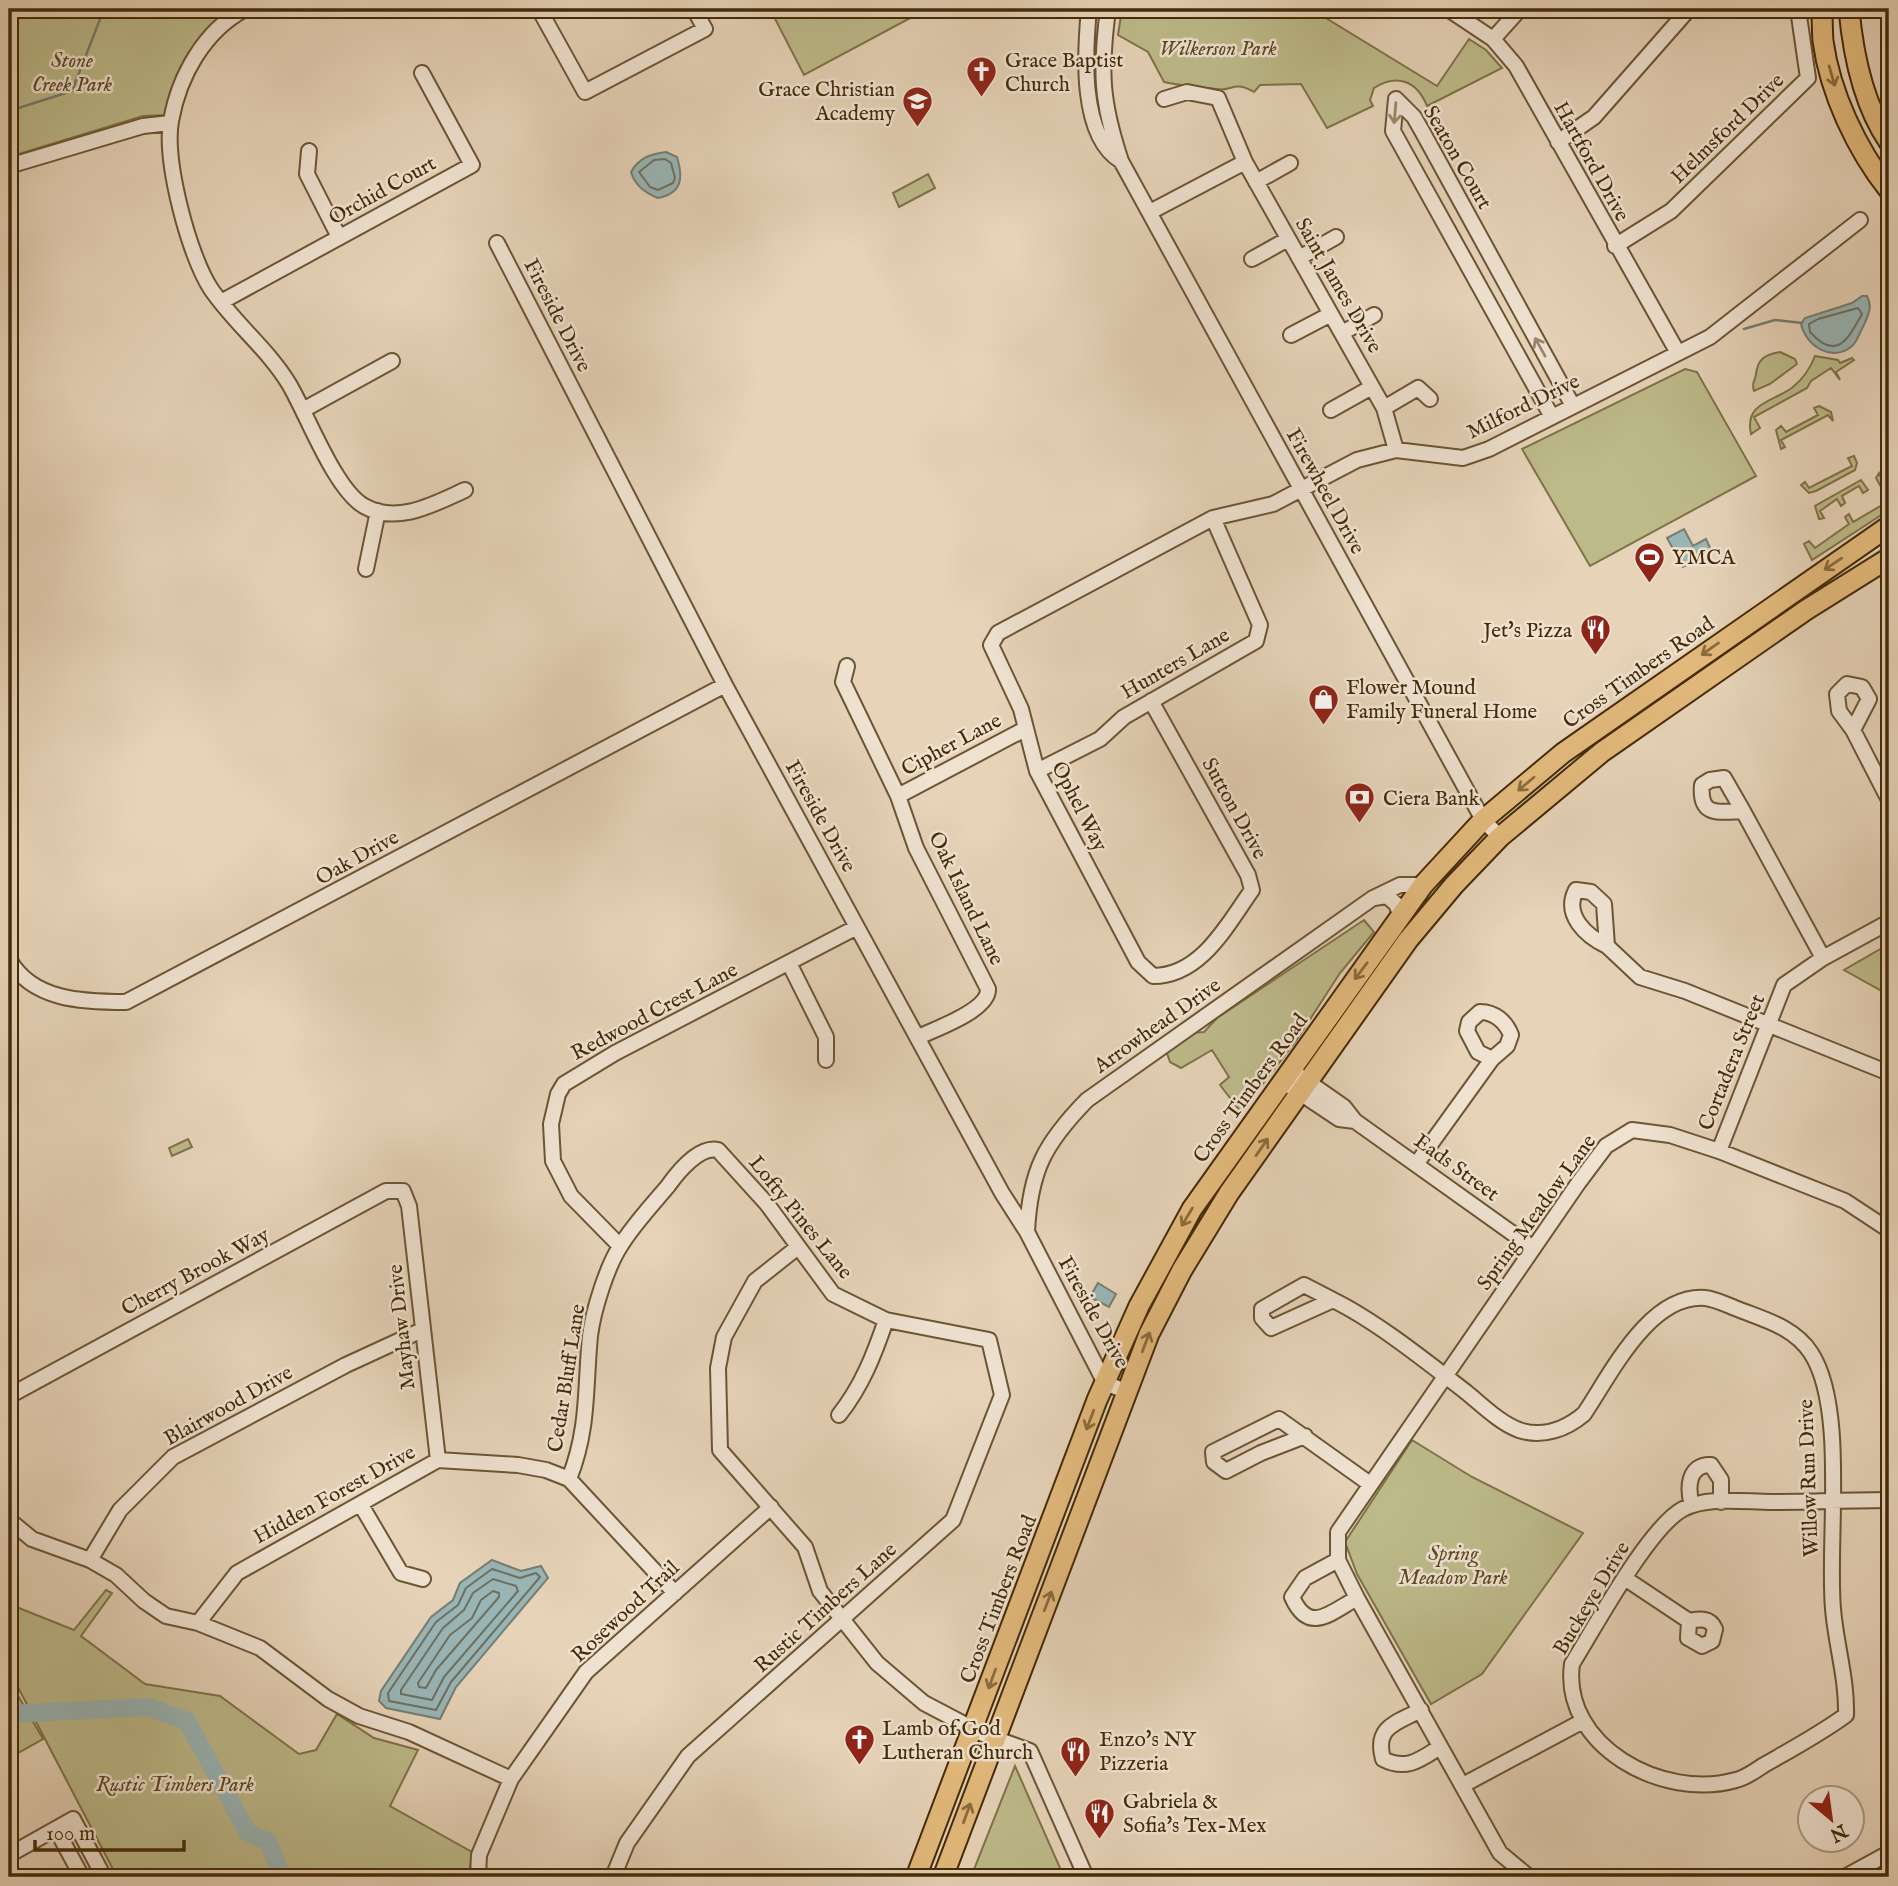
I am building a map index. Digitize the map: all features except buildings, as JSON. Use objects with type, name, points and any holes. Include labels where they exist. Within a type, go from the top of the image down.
[{"type":"main road","points":[[1849,9],[1853,50],[1859,73],[1889,142]]},
{"type":"main road","points":[[1828,10],[1823,42],[1839,99],[1863,151],[1889,190]]},
{"type":"main road","name":"Cross Timbers Road","points":[[916,1877],[1105,1382],[1139,1306],[1192,1209],[1423,885],[1483,820],[1563,753],[1889,526]]},
{"type":"main road","name":"Cross Timbers Road","points":[[943,1877],[1149,1334],[1182,1270],[1230,1193],[1408,940],[1454,885],[1500,837],[1602,752],[1780,629],[1889,558]]},
{"type":"main road","points":[[1765,610],[1780,629]]},
{"type":"main road","points":[[1602,752],[1637,714],[1638,708],[1631,704]]},
{"type":"street","points":[[245,9],[212,35],[196,55],[181,83],[170,123],[179,206],[187,236],[205,278],[221,302],[282,373],[341,482],[355,499],[378,511],[418,511],[465,490]]},
{"type":"street","points":[[538,9],[584,92],[705,29],[694,9]]},
{"type":"street","name":"Firewheel Drive","points":[[1089,9],[1086,43],[1091,114],[1108,153],[1121,161]]},
{"type":"street","name":"Firewheel Drive","points":[[1108,9],[1101,66],[1102,90],[1108,124],[1121,161],[1483,820],[1500,837]]},
{"type":"street","name":"Hartford Drive","points":[[1448,9],[1493,39],[1516,66],[1615,246],[1678,353]]},
{"type":"street","points":[[1493,39],[1520,9]]},
{"type":"street","points":[[1558,142],[1594,117],[1689,9]]},
{"type":"street","name":"Helmsford Drive","points":[[1615,246],[1671,211],[1808,78],[1798,9]]},
{"type":"street","name":"Orchid Court","points":[[221,302],[472,165],[422,73]]},
{"type":"street","name":"Saint James Drive","points":[[1164,99],[1188,92],[1218,98],[1245,162],[1384,408],[1396,450]]},
{"type":"street","name":"Seaton Court","points":[[1552,417],[1393,131],[1396,99],[1414,117],[1573,406]]},
{"type":"street","points":[[9,166],[143,126],[170,123]]},
{"type":"street","points":[[309,151],[307,174],[339,237]]},
{"type":"street","points":[[1150,212],[1245,162]]},
{"type":"street","points":[[1256,182],[1290,163]]},
{"type":"street","name":"Milford Drive","points":[[991,645],[998,633],[1213,518],[1273,504],[1357,460],[1396,450],[1462,458],[1489,449],[1710,337],[1860,220]]},
{"type":"street","points":[[1299,258],[1336,237]]},
{"type":"street","points":[[1252,259],[1289,239]]},
{"type":"street","name":"Fireside Drive","points":[[497,243],[725,685],[1002,1193],[1027,1232],[1105,1382],[1128,1392]]},
{"type":"street","points":[[1467,265],[1489,253]]},
{"type":"street","points":[[1291,335],[1331,314]]},
{"type":"street","points":[[1342,333],[1374,316]]},
{"type":"street","points":[[303,410],[392,361]]},
{"type":"street","points":[[1331,410],[1372,387]]},
{"type":"street","points":[[1384,408],[1418,388],[1430,399]]},
{"type":"street","points":[[366,569],[378,511]]},
{"type":"street","name":"Hunters Lane","points":[[1037,771],[1100,739],[1124,717],[1256,641],[1261,633],[1260,625],[1213,518]]},
{"type":"street","name":"Ophel Way","points":[[991,645],[1021,709],[1037,771],[1138,962],[1153,976]]},
{"type":"street","name":"Oak Island Lane","points":[[847,666],[843,682],[898,796],[916,848],[988,989],[984,1002],[975,1009],[918,1037]]},
{"type":"street","name":"Oak Drive","points":[[9,959],[15,971],[57,997],[81,1002],[126,1002],[725,685]]},
{"type":"street","name":"Sutton Drive","points":[[1151,701],[1248,876],[1252,890],[1208,952],[1170,976],[1153,976]]},
{"type":"street","name":"Cipher Lane","points":[[898,796],[1025,729]]},
{"type":"street","points":[[1853,730],[1889,800]]},
{"type":"street","points":[[1743,811],[1823,958]]},
{"type":"street","name":"Arrowhead Drive","points":[[1027,1232],[1034,1181],[1045,1149],[1057,1131],[1087,1100],[1373,898],[1401,885],[1423,885]]},
{"type":"street","points":[[1373,898],[1387,896],[1396,904],[1401,916]]},
{"type":"street","name":"Cortadera Street","points":[[1719,1151],[1784,985],[1823,958],[1889,922]]},
{"type":"street","name":"Redwood Crest Lane","points":[[620,1246],[571,1196],[553,1161],[551,1125],[558,1094],[575,1076],[615,1053],[857,927]]},
{"type":"street","points":[[1606,946],[1640,977],[1889,1073]]},
{"type":"street","points":[[789,963],[826,1037],[826,1060]]},
{"type":"street","points":[[1417,1163],[1492,1059]]},
{"type":"street","name":"Eads Street","points":[[1287,1075],[1339,1119],[1355,1121],[1534,1248]]},
{"type":"street","name":"Spring Meadow Lane","points":[[1338,1560],[1338,1532],[1370,1484],[1606,1146],[1632,1130],[1670,1135],[1719,1151],[1845,1201],[1889,1230]]},
{"type":"street","name":"Lofty Pines Lane","points":[[704,1151],[718,1150],[725,1157],[767,1205],[833,1294],[886,1320],[989,1340]]},
{"type":"street","name":"Cedar Bluff Lane","points":[[569,1479],[584,1432],[591,1334],[598,1303],[620,1246],[678,1173],[704,1151]]},
{"type":"street","name":"Cherry Brook Way","points":[[9,1395],[386,1191],[403,1191]]},
{"type":"street","name":"Mayhaw Drive","points":[[403,1191],[409,1206],[438,1460]]},
{"type":"street","points":[[797,1247],[755,1282],[724,1338],[718,1368],[720,1450],[805,1547],[820,1591],[877,1662],[924,1703],[973,1729],[1030,1751],[1086,1877]]},
{"type":"street","name":"Willow Run Drive","points":[[1333,1300],[1446,1377],[1508,1424],[1528,1432],[1550,1432],[1572,1424],[1584,1414],[1650,1319],[1678,1301],[1705,1298],[1787,1329],[1810,1350],[1824,1382],[1828,1404],[1833,1500],[1833,1609],[1847,1695],[1846,1715],[1825,1731],[1737,1780],[1699,1784],[1661,1777],[1630,1767],[1609,1754],[1583,1721]]},
{"type":"street","points":[[839,1415],[855,1395],[866,1373],[886,1320]]},
{"type":"street","name":"Blairwood Drive","points":[[90,1560],[120,1510],[173,1457],[345,1365],[422,1330]]},
{"type":"street","name":"Rustic Timbers Lane","points":[[613,1877],[627,1843],[688,1756],[953,1520],[1002,1395],[989,1340]]},
{"type":"street","points":[[1305,1436],[1261,1453],[1226,1471],[1214,1462],[1213,1452],[1279,1419],[1305,1436],[1370,1484]]},
{"type":"street","name":"Hidden Forest Drive","points":[[198,1623],[237,1573],[438,1460],[518,1465],[546,1470],[569,1479],[675,1593]]},
{"type":"street","points":[[1692,1505],[1690,1480],[1696,1469],[1703,1465],[1711,1465],[1717,1471],[1721,1502]]},
{"type":"street","name":"Buckeye Drive","points":[[1583,1721],[1569,1686],[1572,1664],[1659,1528],[1692,1505],[1721,1502],[1889,1500]]},
{"type":"street","points":[[361,1505],[401,1573],[423,1579]]},
{"type":"street","name":"Rosewood Trail","points":[[478,1877],[479,1855],[511,1780],[586,1672],[771,1507]]},
{"type":"street","points":[[9,1520],[32,1539],[90,1560],[116,1575],[144,1601],[166,1616],[198,1623],[260,1648],[328,1699],[359,1716],[410,1732],[511,1780]]},
{"type":"street","points":[[1357,1598],[1318,1619],[1308,1619],[1298,1611],[1292,1597],[1305,1578],[1338,1560],[1500,1853],[1529,1877]]},
{"type":"street","points":[[1626,1579],[1689,1621]]},
{"type":"street","points":[[1421,1710],[1383,1733],[1379,1743],[1384,1759],[1396,1766],[1413,1764],[1440,1747]]},
{"type":"street","points":[[1464,1785],[1583,1721]]},
{"type":"street","points":[[9,1855],[73,1819],[104,1877]]},
{"type":"street","points":[[56,1829],[82,1877]]},
{"type":"street","points":[[1845,1877],[1889,1853]]},
{"type":"green space","name":"Stone Creek Park","points":[[9,9],[230,9],[205,33],[187,56],[175,81],[165,115],[143,116],[9,157]]},
{"type":"green space","points":[[770,9],[829,9],[846,13],[864,9],[927,9],[804,75]]},
{"type":"green space","name":"Wilkerson Park","points":[[1122,9],[1311,9],[1437,86],[1469,39],[1486,50],[1502,68],[1427,106],[1412,85],[1398,81],[1382,83],[1374,88],[1370,100],[1373,106],[1327,128],[1301,84],[1260,85],[1254,92],[1241,87],[1221,89],[1164,82],[1148,52],[1118,35]]},
{"type":"green space","points":[[928,174],[935,188],[899,207],[893,193]]},
{"type":"green space","points":[[1780,352],[1795,359],[1797,364],[1770,384],[1754,391],[1753,384],[1760,361]]},
{"type":"green space","points":[[1815,356],[1838,360],[1840,363],[1852,358],[1854,360],[1836,372],[1840,380],[1831,368],[1811,381],[1807,388],[1754,417],[1760,428],[1751,434],[1750,423],[1756,409],[1797,384]]},
{"type":"green space","points":[[1685,369],[1697,372],[1756,476],[1590,566],[1522,449]]},
{"type":"green space","points":[[1819,406],[1831,412],[1833,421],[1828,415],[1781,440],[1785,447],[1781,449],[1776,430],[1781,426],[1786,432],[1818,415],[1814,408]]},
{"type":"green space","points":[[1854,456],[1857,463],[1855,470],[1809,493],[1801,485],[1805,482],[1809,488],[1852,466],[1848,458]]},
{"type":"green space","points":[[1879,473],[1889,494],[1889,501],[1876,478]]},
{"type":"green space","points":[[1861,480],[1868,490],[1863,493],[1859,486],[1842,496],[1845,503],[1841,506],[1837,499],[1820,511],[1824,518],[1819,519],[1815,506]]},
{"type":"green space","points":[[1889,501],[1889,510],[1812,560],[1804,544],[1809,541],[1815,548],[1849,524],[1845,517],[1849,514],[1853,522]]},
{"type":"green space","points":[[1364,920],[1374,932],[1340,973],[1296,1041],[1241,1112],[1220,1085],[1229,1077],[1212,1050],[1181,1068],[1170,1062],[1166,1050],[1186,1033],[1204,1032],[1217,1018]]},
{"type":"green space","points":[[1889,944],[1889,995],[1844,970]]},
{"type":"green space","points":[[188,1139],[192,1147],[172,1156],[169,1148]]},
{"type":"green space","name":"Spring Meadow Park","points":[[1412,1440],[1472,1477],[1583,1533],[1482,1674],[1431,1704],[1357,1574],[1345,1542]]},
{"type":"green space","name":"Rustic Timbers Park","points":[[106,1590],[112,1593],[81,1636],[145,1684],[220,1696],[299,1754],[316,1750],[337,1714],[374,1738],[418,1750],[390,1806],[472,1852],[469,1877],[117,1877],[9,1670],[9,1604],[74,1630]]},
{"type":"green space","points":[[9,1680],[43,1739],[9,1758]]},
{"type":"green space","points":[[1015,1766],[1064,1877],[971,1877]]},
{"type":"water","points":[[666,152],[677,157],[679,183],[672,192],[658,198],[641,188],[631,172],[646,158]]},
{"type":"water","points":[[1862,296],[1867,296],[1869,312],[1852,346],[1836,353],[1828,352],[1821,350],[1808,339],[1801,324],[1805,318],[1852,303]]},
{"type":"water","points":[[1684,529],[1693,546],[1706,539],[1712,552],[1683,567],[1667,538]]},
{"type":"water","points":[[1098,1283],[1116,1294],[1109,1307],[1090,1297]]},
{"type":"water","points":[[492,1560],[521,1571],[541,1566],[548,1578],[456,1687],[440,1719],[386,1708],[379,1701],[381,1691],[431,1617],[453,1600],[460,1583]]},
{"type":"waterway","points":[[9,111],[72,91],[104,9]]},
{"type":"waterway","points":[[1744,329],[1775,320],[1802,323]]},
{"type":"waterway","points":[[9,1714],[148,1707],[187,1721],[248,1833],[268,1841],[282,1877]]},
{"type":"place","name":"Grace Baptist Church","points":[[982,99]]},
{"type":"place","name":"Grace Christian Academy","points":[[918,128]]},
{"type":"place","name":"YMCA","points":[[1649,584]]},
{"type":"place","name":"Jet's Pizza","points":[[1595,657]]},
{"type":"place","name":"Flower Mound Family Funeral Home","points":[[1323,726]]},
{"type":"place","name":"Ciera Bank","points":[[1360,825]]},
{"type":"place","name":"Lamb of God Lutheran Church","points":[[859,1767]]},
{"type":"place","name":"Enzo's NY Pizzeria","points":[[1076,1778]]},
{"type":"place","name":"Gabriela & Sofia's Tex-Mex","points":[[1100,1840]]}]
